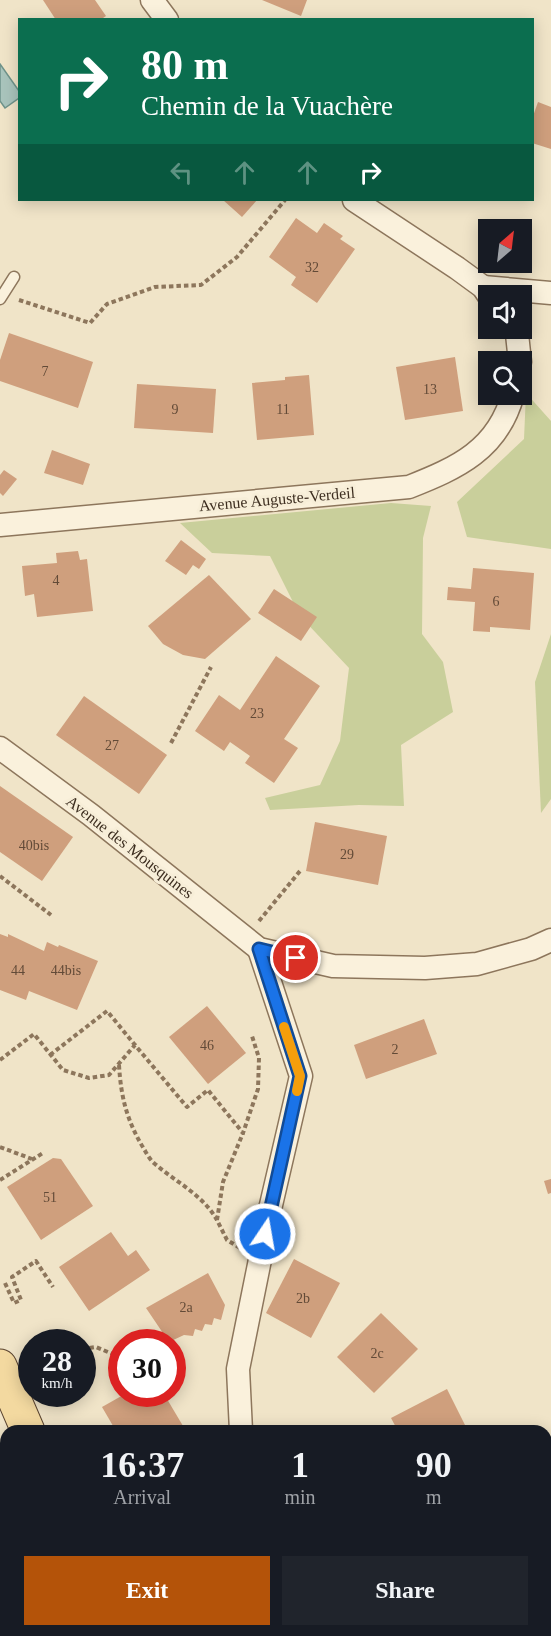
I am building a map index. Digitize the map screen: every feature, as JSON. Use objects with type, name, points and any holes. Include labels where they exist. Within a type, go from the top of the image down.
[{"type":"main road","points":[[0,1366],[25,1425]]},
{"type":"street","points":[[152,0],[165,18]]},
{"type":"street","points":[[355,201],[478,285]]},
{"type":"street","points":[[532,286],[551,276]]},
{"type":"street","points":[[532,293],[551,293]]},
{"type":"street","name":"Avenue Auguste-Verdeil","points":[[0,525],[409,487],[464,462],[492,436],[510,405]]},
{"type":"street","name":"Avenue des Mousquines","points":[[0,748],[91,815],[259,949]]},
{"type":"street","points":[[259,949],[333,966],[425,968],[477,964],[531,949],[551,940]]},
{"type":"street","points":[[240,1425],[238,1369],[300,1076],[259,949]]},
{"type":"lane","points":[[1,297],[14,278]]},
{"type":"path","points":[[1,297],[90,323],[107,304],[155,287],[201,285],[237,257],[284,201]]},
{"type":"path","points":[[171,742],[211,667]]},
{"type":"path","points":[[259,949],[268,937],[254,927],[300,871]]},
{"type":"path","points":[[0,876],[51,915]]},
{"type":"path","points":[[50,1055],[107,1011],[187,1107],[208,1090],[243,1133]]},
{"type":"path","points":[[0,1060],[34,1034],[63,1070],[89,1078],[109,1075],[135,1045]]},
{"type":"path","points":[[218,1220],[222,1182],[243,1133],[258,1089],[259,1058],[252,1036]]},
{"type":"path","points":[[119,1064],[120,1089],[130,1126],[152,1162],[211,1209],[227,1240],[242,1249],[261,1254]]},
{"type":"path","points":[[0,1147],[32,1159]]},
{"type":"path","points":[[0,1180],[43,1153]]},
{"type":"path","points":[[5,1283],[14,1303],[21,1300],[12,1277],[36,1261],[53,1287]]},
{"type":"green space","points":[[532,400],[551,421],[551,549],[467,537],[457,502],[524,439],[525,405],[532,405]]},
{"type":"green space","points":[[391,503],[431,506],[423,538],[422,634],[443,662],[453,712],[401,745],[404,806],[359,805],[270,810],[265,798],[320,785],[340,741],[349,668],[300,616],[270,556],[212,553],[180,523]]},
{"type":"green space","points":[[551,634],[551,799],[541,813],[535,682]]},
{"type":"water","points":[[0,64],[18,90],[18,99],[5,108],[0,101]]},
{"type":"building","points":[[43,0],[95,0],[106,16],[103,18],[55,18]]},
{"type":"building","points":[[262,0],[307,0],[301,16]]},
{"type":"building","points":[[538,102],[551,107],[551,149],[534,144],[534,113]]},
{"type":"building","points":[[224,201],[256,201],[242,217]]},
{"type":"building","points":[[296,218],[317,233],[324,223],[343,236],[340,239],[355,249],[317,303],[291,285],[296,277],[269,257]]},
{"type":"building","points":[[9,333],[93,362],[78,408],[0,381],[0,360]]},
{"type":"building","points":[[455,357],[463,411],[405,420],[396,367]]},
{"type":"building","points":[[309,375],[314,435],[257,440],[252,383]]},
{"type":"building","points":[[137,384],[216,389],[213,433],[134,428]]},
{"type":"building","points":[[52,450],[90,464],[83,485],[44,473]]},
{"type":"building","points":[[4,470],[17,479],[3,496],[0,493],[0,475]]},
{"type":"building","points":[[181,540],[206,559],[199,569],[193,565],[186,575],[165,561]]},
{"type":"building","points":[[78,551],[80,560],[87,559],[93,611],[37,617],[34,594],[25,596],[22,566],[57,563],[56,553]]},
{"type":"building","points":[[473,568],[534,573],[530,630],[490,627],[490,632],[473,631],[475,602],[447,600],[448,587],[471,589]]},
{"type":"building","points":[[209,575],[251,619],[205,659],[183,655],[163,644],[148,626]]},
{"type":"building","points":[[274,589],[317,617],[301,641],[258,613]]},
{"type":"building","points":[[276,656],[320,686],[284,739],[298,748],[274,783],[245,763],[250,756],[230,742],[224,751],[195,731],[219,695],[240,710]]},
{"type":"building","points":[[84,696],[167,755],[139,794],[56,735]]},
{"type":"building","points":[[0,786],[73,837],[42,881],[0,852]]},
{"type":"building","points":[[315,822],[387,836],[378,885],[306,871]]},
{"type":"building","points":[[0,934],[8,937],[8,934],[44,951],[47,942],[58,947],[59,945],[98,961],[77,1010],[29,991],[26,1000],[0,990]]},
{"type":"building","points":[[207,1006],[246,1053],[208,1084],[169,1037]]},
{"type":"building","points":[[424,1019],[437,1054],[366,1079],[354,1045]]},
{"type":"building","points":[[53,1158],[61,1159],[93,1206],[41,1240],[7,1187]]},
{"type":"building","points":[[551,1179],[551,1193],[548,1194],[544,1181]]},
{"type":"building","points":[[111,1232],[128,1256],[136,1250],[150,1270],[89,1311],[59,1267]]},
{"type":"building","points":[[294,1259],[340,1283],[311,1338],[266,1313]]},
{"type":"building","points":[[208,1273],[225,1305],[221,1320],[214,1318],[212,1325],[205,1324],[202,1331],[195,1329],[193,1336],[186,1335],[186,1329],[160,1329],[146,1308]]},
{"type":"building","points":[[381,1313],[418,1349],[374,1393],[337,1357]]},
{"type":"building","points":[[447,1389],[465,1425],[395,1425],[391,1418]]},
{"type":"building","points":[[108,1404],[108,1407],[172,1407],[182,1425],[112,1425],[102,1407]]},
{"type":"slow traffic","points":[[284,1027],[300,1076],[297,1091]]},
{"type":"route","points":[[265,1234],[300,1076],[259,949],[296,958]]}]
